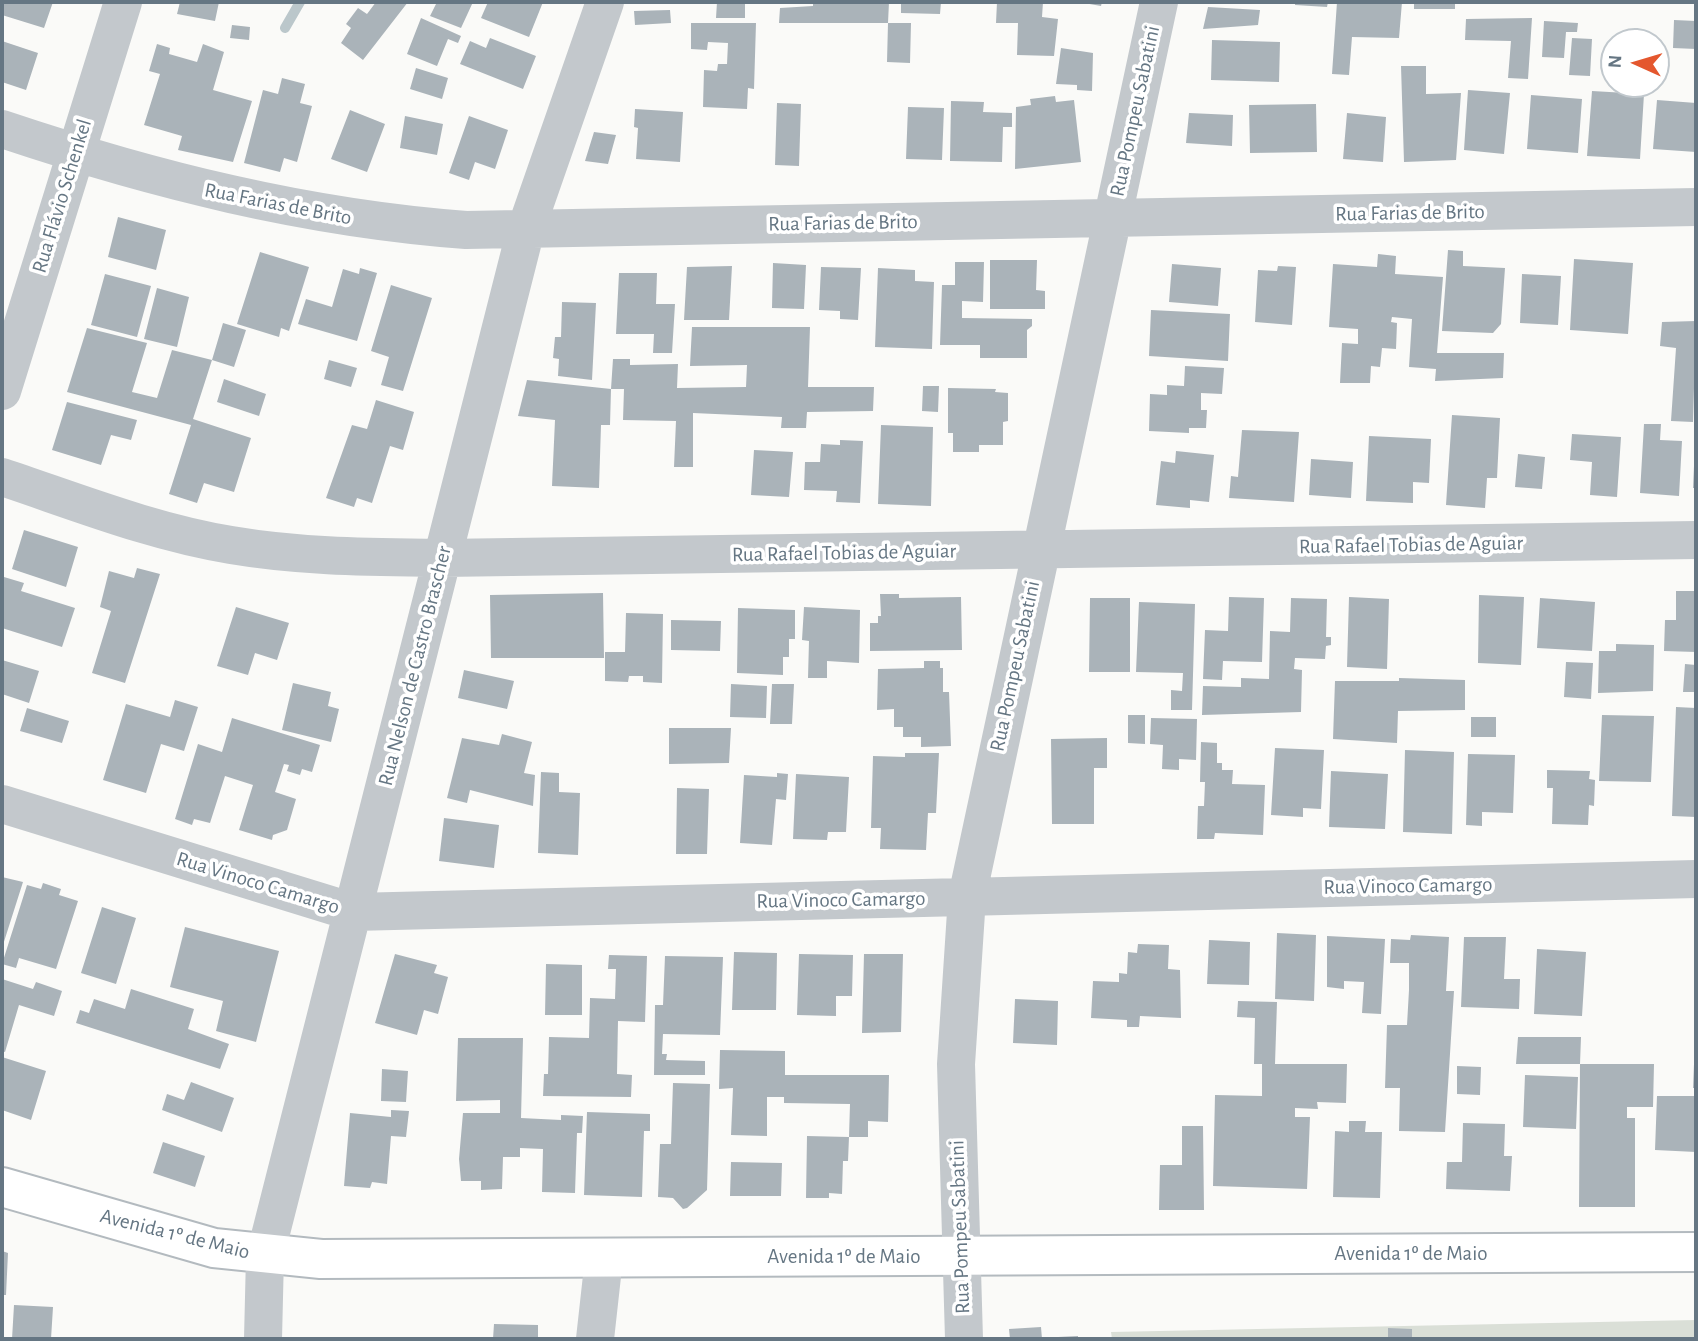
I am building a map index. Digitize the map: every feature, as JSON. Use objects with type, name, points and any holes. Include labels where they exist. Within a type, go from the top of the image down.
[{"type":"street","name":"Rua Flávio Schenkel","points":[[2,391],[123,2]]},
{"type":"street","name":"Rua Nelson de Castro Brascher","points":[[263,1339],[265,1256],[526,229],[604,2]]},
{"type":"street","name":"Rua Pompeu Sabatini","points":[[964,1339],[956,1064],[967,897],[1159,2]]},
{"type":"street","name":"Rua Farias de Brito","points":[[2,129],[75,154],[196,187],[332,216],[466,230],[1696,207]]},
{"type":"street","name":"Rua Rafael Tobias de Aguiar","points":[[2,477],[168,532],[299,555],[443,558],[1696,540]]},
{"type":"street","name":"Rua Vinoco Camargo","points":[[2,804],[353,912],[1696,878]]},
{"type":"street","name":"Avenida 1º de Maio","points":[[2,1187],[176,1238],[265,1256],[321,1259],[1696,1252]]},
{"type":"street","points":[[595,1339],[604,1258]]},
{"type":"shaded area","points":[[1696,1320],[1696,1339],[1112,1339],[1111,1332]]},
{"type":"building","points":[[2,2],[53,2],[44,28],[2,15]]},
{"type":"building","points":[[180,2],[219,2],[215,21],[177,14]]},
{"type":"building","points":[[376,2],[408,2],[363,60],[341,43],[351,28],[346,24],[358,8],[367,14]]},
{"type":"building","points":[[437,2],[473,2],[461,28],[430,16]]},
{"type":"building","points":[[488,2],[543,2],[529,37],[481,18]]},
{"type":"building","points":[[717,2],[745,2],[745,18],[716,18]]},
{"type":"building","points":[[813,2],[889,2],[888,23],[779,23],[780,8],[813,6]]},
{"type":"building","points":[[901,2],[941,2],[940,14],[901,13]]},
{"type":"building","points":[[997,2],[1043,2],[1042,17],[1058,19],[1054,56],[1017,55],[1018,23],[996,23]]},
{"type":"building","points":[[1078,2],[1102,2],[1101,6]]},
{"type":"building","points":[[1295,2],[1328,2],[1327,7],[1295,5]]},
{"type":"building","points":[[1337,2],[1402,2],[1399,38],[1352,37],[1349,75],[1332,74]]},
{"type":"building","points":[[1414,2],[1455,2],[1455,9],[1414,9]]},
{"type":"building","points":[[1208,7],[1260,10],[1258,25],[1203,29]]},
{"type":"building","points":[[670,10],[671,23],[635,25],[634,11]]},
{"type":"building","points":[[421,18],[461,36],[458,43],[448,39],[437,66],[407,54]]},
{"type":"building","points":[[1532,18],[1528,79],[1508,78],[1511,41],[1465,40],[1466,19]]},
{"type":"building","points":[[1674,20],[1696,21],[1696,49],[1673,48]]},
{"type":"building","points":[[1544,21],[1578,23],[1577,32],[1566,32],[1564,58],[1542,57]]},
{"type":"building","points":[[691,23],[756,23],[754,89],[748,88],[747,109],[703,107],[704,70],[717,71],[718,64],[727,64],[728,43],[708,42],[707,50],[691,49]]},
{"type":"building","points":[[888,23],[911,23],[910,63],[887,62]]},
{"type":"building","points":[[232,25],[250,27],[249,40],[230,38]]},
{"type":"building","points":[[490,38],[536,56],[523,89],[460,64],[470,41],[486,48]]},
{"type":"building","points":[[1572,38],[1592,39],[1590,76],[1569,75]]},
{"type":"building","points":[[1212,40],[1280,42],[1279,82],[1211,80]]},
{"type":"building","points":[[2,41],[38,53],[26,90],[2,82]]},
{"type":"building","points":[[157,44],[170,48],[169,54],[197,62],[203,44],[224,52],[213,90],[252,101],[233,162],[178,150],[182,136],[144,125],[160,74],[149,71]]},
{"type":"building","points":[[1061,48],[1093,53],[1092,91],[1077,90],[1077,85],[1056,84]]},
{"type":"building","points":[[1401,66],[1426,66],[1426,94],[1461,93],[1456,160],[1404,162]]},
{"type":"building","points":[[416,68],[448,78],[442,99],[410,89]]},
{"type":"building","points":[[282,78],[305,84],[300,103],[312,106],[297,162],[284,158],[280,172],[244,163],[263,90],[278,94]]},
{"type":"building","points":[[1468,90],[1510,93],[1504,154],[1464,150]]},
{"type":"building","points":[[1592,91],[1600,91],[1600,98],[1644,98],[1640,159],[1587,156]]},
{"type":"building","points":[[1531,95],[1582,99],[1578,153],[1527,149]]},
{"type":"building","points":[[1055,96],[1056,102],[1074,100],[1081,162],[1015,169],[1016,107],[1031,105],[1030,99]]},
{"type":"building","points":[[1657,100],[1696,103],[1696,152],[1653,149]]},
{"type":"building","points":[[951,101],[984,102],[983,112],[1012,113],[1012,127],[1003,127],[1002,162],[950,161]]},
{"type":"building","points":[[777,103],[801,104],[799,166],[775,165]]},
{"type":"building","points":[[1316,104],[1317,152],[1250,153],[1249,105]]},
{"type":"building","points":[[908,107],[944,108],[942,160],[906,159]]},
{"type":"building","points":[[635,109],[683,112],[680,162],[636,159],[638,128],[634,127]]},
{"type":"building","points":[[350,110],[385,124],[367,172],[331,159]]},
{"type":"building","points":[[1189,113],[1233,115],[1232,146],[1186,143]]},
{"type":"building","points":[[1347,113],[1386,117],[1383,162],[1343,159]]},
{"type":"building","points":[[405,116],[443,124],[437,155],[400,148]]},
{"type":"building","points":[[469,116],[508,130],[495,169],[475,162],[469,180],[449,173]]},
{"type":"building","points":[[594,132],[616,135],[608,164],[585,161]]},
{"type":"building","points":[[118,217],[166,230],[156,270],[108,257]]},
{"type":"building","points":[[1448,250],[1463,251],[1463,266],[1505,268],[1501,324],[1493,333],[1442,331]]},
{"type":"building","points":[[260,252],[309,267],[289,331],[281,328],[279,337],[237,324]]},
{"type":"building","points":[[1378,254],[1396,256],[1395,274],[1443,277],[1437,353],[1504,353],[1503,378],[1435,381],[1436,369],[1409,367],[1412,319],[1392,317],[1391,322],[1397,323],[1396,349],[1382,348],[1380,367],[1371,366],[1370,383],[1340,383],[1342,343],[1358,344],[1358,329],[1329,327],[1333,264],[1377,267]]},
{"type":"building","points":[[1574,259],[1633,263],[1628,334],[1570,330]]},
{"type":"building","points":[[990,260],[1037,260],[1036,290],[1045,291],[1045,309],[990,309]]},
{"type":"building","points":[[955,262],[984,262],[983,302],[962,301],[962,318],[1032,319],[1032,326],[1027,330],[1027,358],[980,358],[980,345],[940,345],[942,285],[955,285]]},
{"type":"building","points":[[773,263],[806,265],[804,309],[772,308]]},
{"type":"building","points":[[1172,264],[1221,268],[1218,306],[1169,302]]},
{"type":"building","points":[[732,266],[729,320],[684,320],[687,267]]},
{"type":"building","points":[[1278,266],[1296,267],[1292,325],[1255,322],[1258,270],[1277,271]]},
{"type":"building","points":[[821,267],[861,268],[858,320],[840,319],[840,311],[819,310]]},
{"type":"building","points":[[360,268],[377,273],[357,341],[298,324],[306,299],[332,307],[343,269],[359,274]]},
{"type":"building","points":[[878,268],[915,270],[915,281],[934,282],[932,349],[875,347]]},
{"type":"building","points":[[619,273],[657,273],[656,304],[675,304],[672,353],[653,353],[654,334],[616,334]]},
{"type":"building","points":[[105,274],[151,286],[137,337],[91,325]]},
{"type":"building","points":[[1522,274],[1561,276],[1558,325],[1520,323]]},
{"type":"building","points":[[391,285],[432,298],[403,391],[381,385],[389,357],[371,351]]},
{"type":"building","points":[[157,288],[189,297],[177,347],[144,339]]},
{"type":"building","points":[[562,302],[596,303],[592,380],[558,376],[559,359],[553,358],[555,337],[561,337]]},
{"type":"building","points":[[1151,310],[1230,314],[1228,361],[1149,356]]},
{"type":"building","points":[[1696,321],[1693,422],[1671,421],[1676,348],[1660,346],[1662,322]]},
{"type":"building","points":[[223,323],[246,330],[234,367],[212,360]]},
{"type":"building","points":[[692,327],[810,327],[808,387],[874,387],[873,411],[807,412],[806,428],[781,428],[782,417],[693,413],[693,467],[674,467],[676,421],[623,420],[624,389],[611,389],[613,359],[630,359],[630,365],[678,364],[677,388],[746,387],[747,365],[690,366]]},
{"type":"building","points":[[87,328],[147,343],[132,392],[157,398],[172,350],[212,360],[193,419],[251,438],[234,492],[204,483],[197,503],[169,494],[191,425],[67,392]]},
{"type":"building","points":[[329,360],[357,368],[351,387],[324,379]]},
{"type":"building","points":[[1185,366],[1224,368],[1222,394],[1201,393],[1201,410],[1207,410],[1206,428],[1189,428],[1189,433],[1149,431],[1150,394],[1167,395],[1167,385],[1184,386]]},
{"type":"building","points":[[224,379],[266,394],[259,416],[217,402]]},
{"type":"building","points":[[527,380],[611,389],[610,425],[601,425],[599,488],[552,486],[555,420],[518,416]]},
{"type":"building","points":[[923,386],[939,386],[938,412],[922,411]]},
{"type":"building","points":[[948,388],[996,389],[995,392],[1008,393],[1008,421],[1003,422],[1003,445],[979,445],[979,452],[953,452],[953,433],[948,433]]},
{"type":"building","points":[[376,400],[414,412],[403,450],[390,446],[372,503],[357,498],[354,507],[326,498],[352,425],[367,429]]},
{"type":"building","points":[[67,402],[137,420],[131,440],[111,435],[101,465],[52,450]]},
{"type":"building","points":[[1452,415],[1500,418],[1497,478],[1487,478],[1485,508],[1446,505]]},
{"type":"building","points":[[1644,424],[1661,424],[1660,440],[1682,441],[1679,496],[1640,493]]},
{"type":"building","points":[[881,425],[933,427],[931,506],[878,504]]},
{"type":"building","points":[[1242,430],[1299,432],[1294,502],[1229,498],[1231,476],[1238,477]]},
{"type":"building","points":[[1572,434],[1621,437],[1617,497],[1590,495],[1592,462],[1570,460]]},
{"type":"building","points":[[1369,436],[1431,439],[1429,483],[1413,482],[1413,503],[1366,501]]},
{"type":"building","points":[[840,440],[863,441],[860,503],[836,502],[837,491],[804,490],[805,462],[820,462],[821,444],[840,445]]},
{"type":"building","points":[[754,450],[793,452],[789,497],[751,495]]},
{"type":"building","points":[[1176,451],[1214,455],[1209,502],[1190,500],[1190,508],[1156,505],[1161,461],[1175,463]]},
{"type":"building","points":[[1518,454],[1545,457],[1542,489],[1515,487]]},
{"type":"building","points":[[1311,459],[1353,462],[1351,498],[1309,495]]},
{"type":"building","points":[[1696,466],[1696,488],[1693,488]]},
{"type":"building","points":[[24,530],[78,547],[66,587],[12,569]]},
{"type":"building","points":[[137,568],[160,574],[125,683],[92,673],[111,611],[100,607],[109,571],[134,578]]},
{"type":"building","points":[[4,577],[24,583],[21,591],[75,608],[62,647],[2,628]]},
{"type":"building","points":[[1676,591],[1696,591],[1696,652],[1664,651],[1665,620],[1676,620]]},
{"type":"building","points":[[603,593],[604,658],[491,658],[490,595]]},
{"type":"building","points":[[880,594],[899,594],[899,598],[961,597],[962,650],[870,651],[870,623],[878,623],[878,616],[881,616]]},
{"type":"building","points":[[1479,595],[1524,597],[1521,665],[1478,663]]},
{"type":"building","points":[[1229,597],[1264,598],[1262,662],[1223,661],[1222,680],[1203,679],[1205,630],[1228,631]]},
{"type":"building","points":[[1349,597],[1389,599],[1387,669],[1347,667]]},
{"type":"building","points":[[1090,598],[1130,598],[1130,672],[1089,672]]},
{"type":"building","points":[[1291,598],[1327,599],[1326,637],[1331,637],[1331,645],[1326,646],[1325,659],[1295,658],[1294,669],[1302,670],[1301,712],[1202,715],[1203,686],[1241,687],[1241,678],[1269,679],[1270,631],[1290,632]]},
{"type":"building","points":[[1540,598],[1595,602],[1592,651],[1537,648]]},
{"type":"building","points":[[1139,602],[1195,604],[1192,710],[1171,710],[1171,690],[1182,691],[1183,673],[1136,672]]},
{"type":"building","points":[[236,607],[289,623],[277,660],[255,653],[248,675],[217,666]]},
{"type":"building","points":[[804,607],[860,610],[859,663],[827,661],[827,678],[808,678],[809,641],[802,640]]},
{"type":"building","points":[[738,608],[795,610],[795,639],[789,639],[789,657],[783,657],[783,675],[737,673]]},
{"type":"building","points":[[626,613],[663,614],[662,683],[643,682],[643,676],[629,676],[628,682],[605,681],[605,652],[625,652]]},
{"type":"building","points":[[671,620],[721,621],[720,651],[671,650]]},
{"type":"building","points":[[1616,644],[1654,645],[1653,691],[1598,693],[1599,651],[1616,651]]},
{"type":"building","points":[[2,660],[39,671],[29,703],[2,694]]},
{"type":"building","points":[[924,661],[940,661],[940,668],[943,668],[943,692],[949,692],[951,746],[921,747],[921,737],[903,737],[903,727],[894,727],[894,709],[877,710],[878,669],[924,668]]},
{"type":"building","points":[[1566,662],[1593,663],[1591,699],[1564,697]]},
{"type":"building","points":[[1685,664],[1696,665],[1696,692],[1683,692]]},
{"type":"building","points":[[464,670],[514,681],[507,709],[458,698]]},
{"type":"building","points":[[1399,678],[1465,680],[1465,710],[1398,711],[1397,743],[1333,739],[1335,681],[1399,681]]},
{"type":"building","points":[[293,683],[331,692],[328,706],[339,709],[331,742],[282,730]]},
{"type":"building","points":[[731,684],[767,686],[766,718],[730,717]]},
{"type":"building","points":[[772,684],[794,684],[792,724],[770,724]]},
{"type":"building","points":[[175,700],[198,707],[184,751],[161,744],[146,793],[103,780],[126,704],[170,717]]},
{"type":"building","points":[[1676,707],[1696,708],[1696,817],[1672,816]]},
{"type":"building","points":[[27,708],[69,721],[62,743],[20,731]]},
{"type":"building","points":[[1128,715],[1145,715],[1145,744],[1128,743]]},
{"type":"building","points":[[1602,715],[1654,716],[1651,782],[1599,781]]},
{"type":"building","points":[[1471,717],[1496,717],[1496,737],[1471,737]]},
{"type":"building","points":[[232,718],[320,745],[312,772],[302,769],[300,775],[287,771],[289,765],[284,764],[275,792],[296,799],[287,830],[273,835],[272,840],[239,830],[253,785],[225,776],[210,823],[194,819],[192,825],[175,819],[198,744],[222,752]]},
{"type":"building","points":[[1151,718],[1197,719],[1196,760],[1179,759],[1179,770],[1162,769],[1163,745],[1150,744]]},
{"type":"building","points":[[669,728],[731,728],[729,763],[669,764]]},
{"type":"building","points":[[502,734],[532,742],[524,773],[535,775],[533,806],[470,790],[467,803],[447,798],[462,738],[499,745]]},
{"type":"building","points":[[1107,738],[1107,768],[1094,768],[1094,824],[1052,824],[1051,739]]},
{"type":"building","points":[[1201,742],[1217,743],[1217,763],[1222,763],[1222,770],[1233,770],[1232,784],[1265,785],[1263,835],[1215,833],[1214,839],[1197,839],[1198,806],[1204,806],[1205,782],[1200,782]]},
{"type":"building","points":[[1275,748],[1324,750],[1321,809],[1303,808],[1303,817],[1271,815]]},
{"type":"building","points":[[1405,750],[1454,752],[1452,834],[1403,832]]},
{"type":"building","points":[[905,753],[939,753],[936,813],[928,813],[926,850],[880,849],[881,828],[871,828],[873,756],[905,757]]},
{"type":"building","points":[[1468,754],[1515,755],[1513,813],[1482,812],[1482,826],[1466,825]]},
{"type":"building","points":[[1547,770],[1590,771],[1589,779],[1595,780],[1594,806],[1589,805],[1588,825],[1552,824],[1553,788],[1547,788]]},
{"type":"building","points":[[1331,771],[1388,774],[1385,829],[1329,827]]},
{"type":"building","points":[[541,772],[559,773],[559,792],[580,793],[578,855],[538,853]]},
{"type":"building","points":[[777,773],[788,774],[786,800],[776,799],[772,845],[740,843],[744,775],[777,777]]},
{"type":"building","points":[[796,774],[849,777],[846,832],[828,832],[827,840],[793,839]]},
{"type":"building","points":[[677,788],[709,789],[707,854],[676,854]]},
{"type":"building","points":[[444,818],[499,825],[494,868],[439,861]]},
{"type":"building","points":[[2,877],[23,882],[2,948]]},
{"type":"building","points":[[43,883],[61,889],[59,895],[78,901],[56,969],[19,958],[16,968],[2,964],[27,885],[41,889]]},
{"type":"building","points":[[102,907],[136,918],[116,984],[81,973]]},
{"type":"building","points":[[185,927],[279,951],[256,1042],[216,1031],[223,1001],[170,987]]},
{"type":"building","points":[[1277,933],[1316,935],[1314,1001],[1275,999]]},
{"type":"building","points":[[1411,935],[1449,937],[1446,991],[1454,991],[1445,1132],[1399,1131],[1400,1088],[1385,1088],[1387,1025],[1407,1025],[1409,990],[1409,963],[1390,963],[1391,939],[1410,940]]},
{"type":"building","points":[[1327,936],[1385,939],[1381,1014],[1362,1013],[1364,982],[1344,981],[1344,989],[1327,987]]},
{"type":"building","points":[[1464,937],[1506,937],[1504,979],[1520,979],[1519,1009],[1461,1007]]},
{"type":"building","points":[[1209,940],[1250,942],[1249,985],[1207,984]]},
{"type":"building","points":[[1138,944],[1169,945],[1168,969],[1180,970],[1181,1018],[1140,1016],[1139,1027],[1127,1027],[1127,1020],[1091,1018],[1093,981],[1119,982],[1119,973],[1127,974],[1128,952],[1137,953]]},
{"type":"building","points":[[1537,949],[1586,952],[1582,1016],[1534,1014]]},
{"type":"building","points":[[734,952],[777,953],[776,1010],[732,1010]]},
{"type":"building","points":[[395,954],[437,965],[434,973],[448,977],[438,1014],[424,1010],[417,1035],[375,1023]]},
{"type":"building","points":[[799,954],[853,955],[852,996],[836,996],[836,1016],[797,1015]]},
{"type":"building","points":[[864,954],[903,954],[901,1032],[862,1033]]},
{"type":"building","points":[[609,955],[647,956],[645,1022],[618,1021],[617,1074],[632,1075],[631,1097],[543,1096],[544,1074],[548,1074],[549,1037],[589,1038],[590,998],[615,999],[616,969],[608,969]]},
{"type":"building","points":[[665,956],[723,957],[720,1035],[663,1034],[662,1054],[667,1054],[666,1060],[705,1061],[705,1075],[654,1075],[655,1005],[663,1005]]},
{"type":"building","points":[[546,964],[582,965],[582,1015],[545,1015]]},
{"type":"building","points":[[2,979],[33,989],[36,982],[62,991],[54,1016],[19,1005],[5,1052],[2,1051]]},
{"type":"building","points":[[131,989],[194,1009],[188,1029],[229,1044],[220,1069],[76,1023],[80,1010],[89,1013],[94,999],[125,1009]]},
{"type":"building","points":[[1015,999],[1058,1001],[1057,1045],[1013,1043]]},
{"type":"building","points":[[1238,1001],[1277,1002],[1275,1064],[1347,1064],[1346,1103],[1317,1102],[1318,1109],[1295,1108],[1295,1117],[1310,1117],[1307,1189],[1213,1186],[1215,1095],[1262,1096],[1262,1064],[1254,1064],[1255,1018],[1237,1017]]},
{"type":"building","points":[[1518,1037],[1581,1037],[1580,1064],[1516,1064]]},
{"type":"building","points":[[458,1038],[523,1038],[521,1118],[561,1120],[561,1115],[583,1116],[582,1133],[577,1133],[575,1193],[542,1192],[543,1149],[520,1148],[520,1157],[503,1157],[502,1189],[481,1190],[481,1181],[461,1181],[459,1159],[463,1113],[500,1113],[500,1100],[456,1101]]},
{"type":"building","points":[[720,1050],[785,1051],[785,1075],[889,1075],[888,1122],[868,1121],[868,1137],[849,1137],[850,1104],[784,1103],[784,1097],[767,1097],[767,1136],[731,1135],[733,1088],[719,1089]]},
{"type":"building","points":[[2,1057],[46,1071],[31,1120],[2,1110]]},
{"type":"building","points":[[1580,1064],[1654,1064],[1653,1107],[1627,1107],[1627,1118],[1635,1118],[1635,1207],[1579,1207]]},
{"type":"building","points":[[1696,1064],[1696,1088],[1693,1088]]},
{"type":"building","points":[[1457,1066],[1481,1067],[1480,1095],[1457,1094]]},
{"type":"building","points":[[382,1069],[408,1071],[406,1102],[381,1101]]},
{"type":"building","points":[[1525,1075],[1578,1077],[1576,1129],[1523,1127]]},
{"type":"building","points":[[191,1082],[234,1098],[222,1132],[162,1110],[167,1094],[184,1100]]},
{"type":"building","points":[[673,1083],[710,1084],[707,1190],[683,1209],[673,1198],[658,1197],[660,1144],[671,1144]]},
{"type":"building","points":[[1657,1096],[1696,1096],[1696,1152],[1655,1150]]},
{"type":"building","points":[[391,1110],[409,1111],[406,1137],[391,1136],[387,1184],[372,1182],[370,1188],[344,1186],[350,1113],[391,1117]]},
{"type":"building","points":[[587,1112],[650,1114],[650,1131],[644,1131],[642,1197],[584,1195]]},
{"type":"building","points":[[1349,1121],[1366,1121],[1365,1132],[1382,1132],[1380,1198],[1333,1197],[1335,1131],[1349,1132]]},
{"type":"building","points":[[1463,1123],[1505,1124],[1504,1156],[1512,1156],[1510,1191],[1446,1189],[1447,1162],[1462,1162]]},
{"type":"building","points":[[1182,1126],[1203,1126],[1204,1210],[1159,1210],[1160,1165],[1182,1165]]},
{"type":"building","points":[[807,1136],[849,1137],[848,1161],[843,1161],[842,1194],[829,1193],[829,1198],[806,1198]]},
{"type":"building","points":[[163,1142],[205,1156],[195,1187],[153,1173]]},
{"type":"building","points":[[731,1162],[782,1163],[781,1196],[730,1196]]},
{"type":"building","points":[[2,1251],[8,1253],[6,1295],[2,1295]]},
{"type":"building","points":[[14,1305],[53,1307],[51,1339],[12,1339]]},
{"type":"building","points":[[494,1324],[538,1325],[538,1339],[493,1339]]},
{"type":"building","points":[[1041,1327],[1042,1339],[1010,1339],[1009,1329]]},
{"type":"building","points":[[1388,1328],[1412,1329],[1412,1339],[1388,1339]]},
{"type":"building","points":[[1078,1336],[1078,1339],[1058,1339],[1058,1337]]},
{"type":"waterway","points":[[285,28],[300,2]]}]
